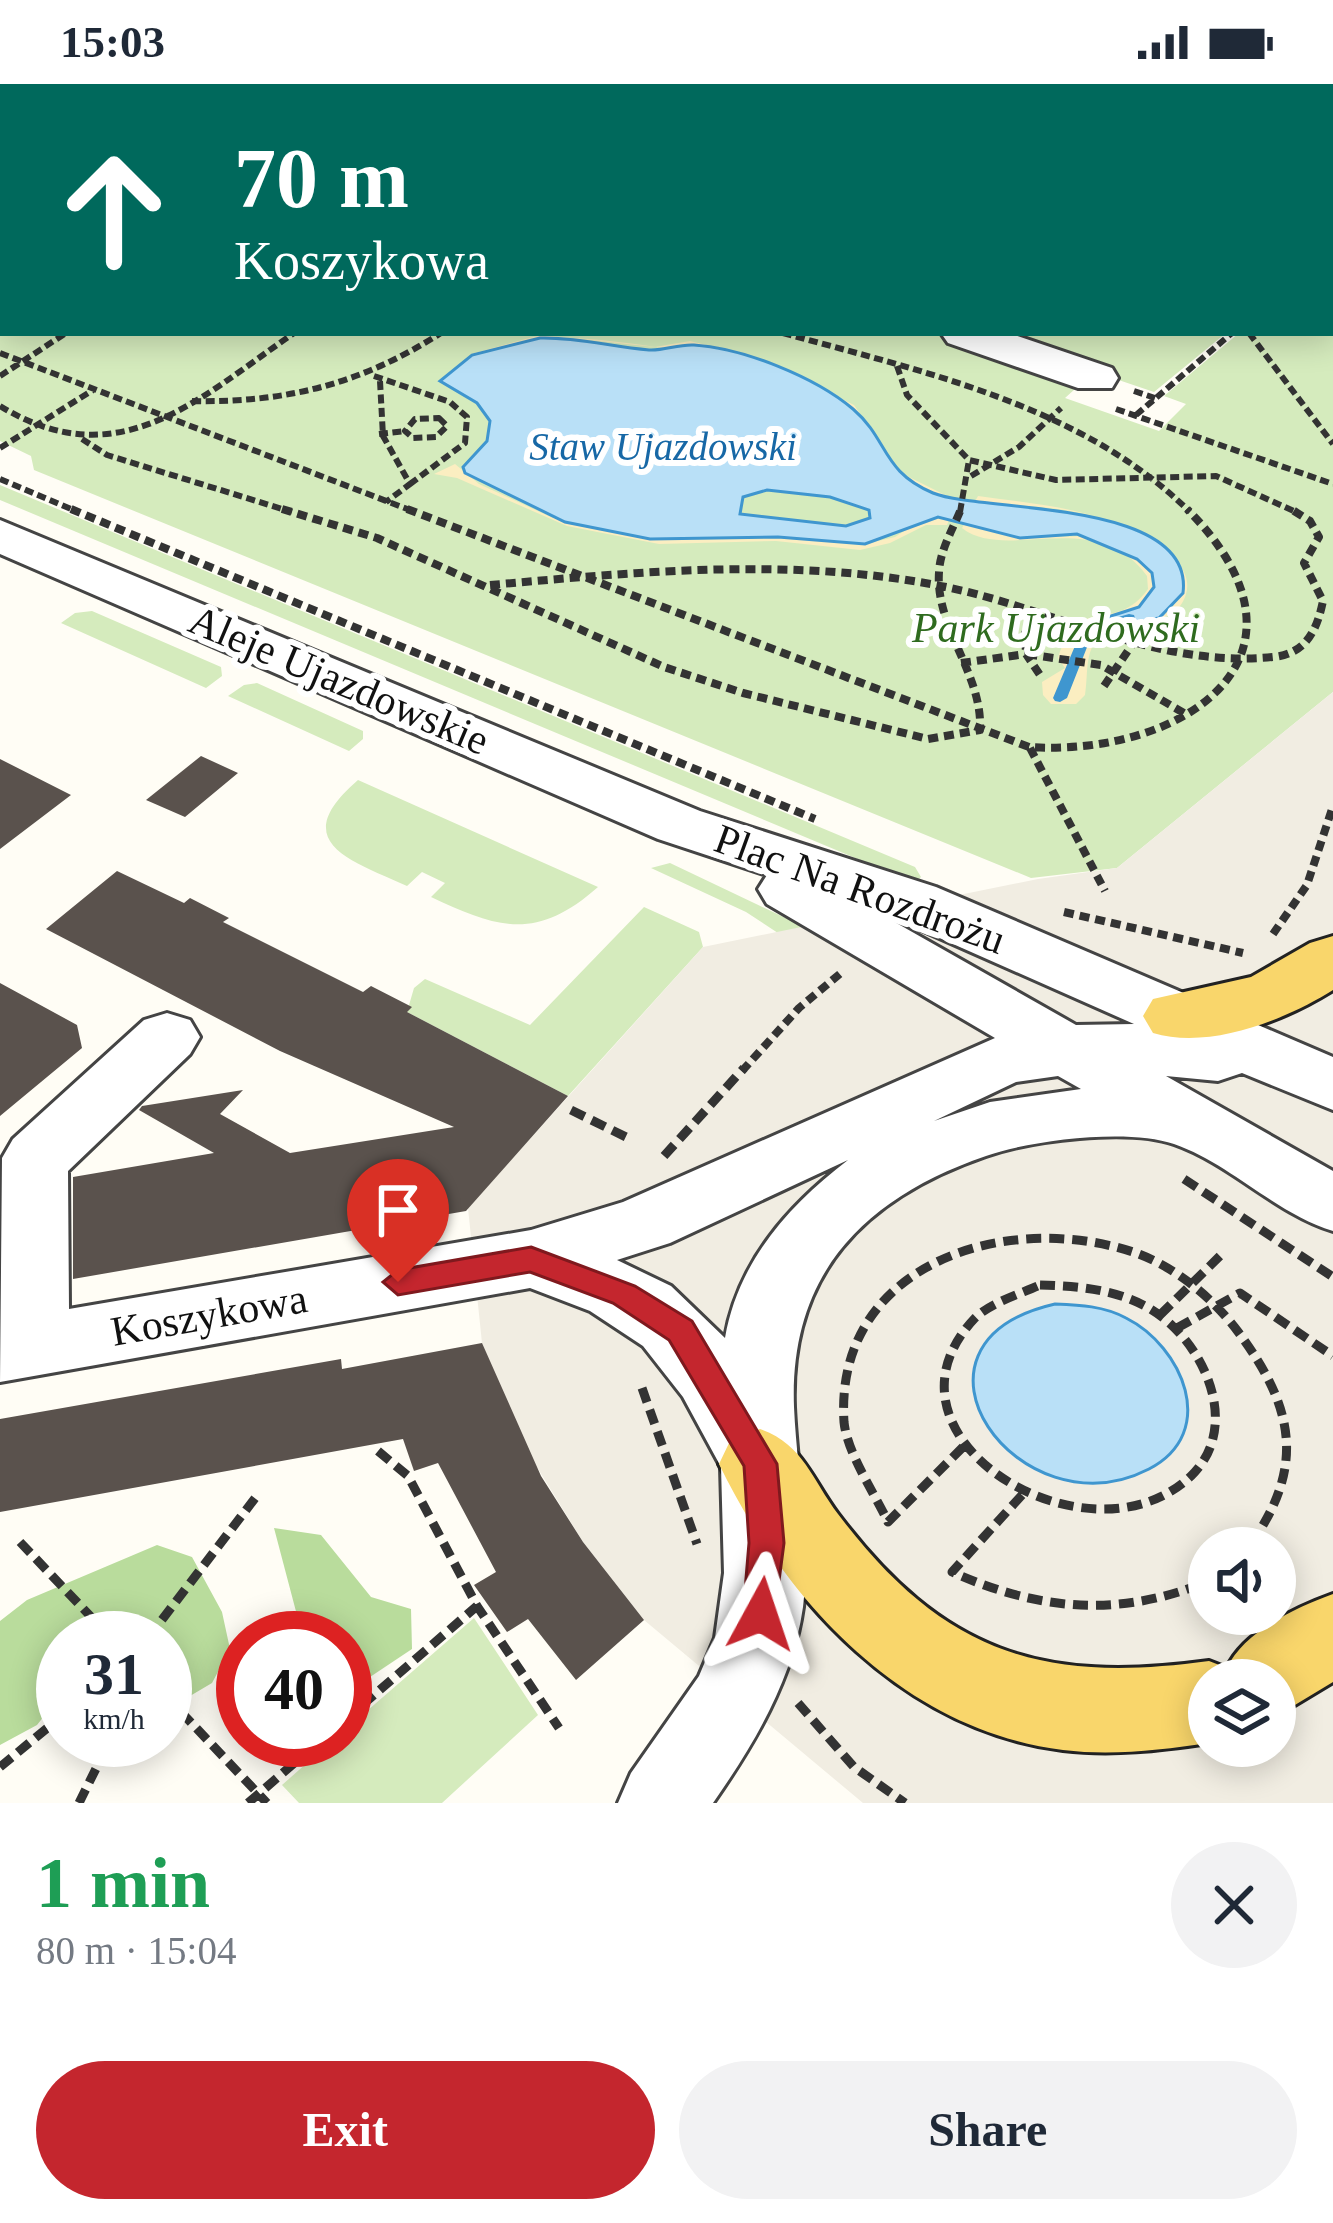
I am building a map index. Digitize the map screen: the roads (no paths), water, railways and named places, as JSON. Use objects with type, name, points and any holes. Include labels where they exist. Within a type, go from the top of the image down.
[{"type":"main road","points":[[1177,1016],[1269,998],[1333,959]]},
{"type":"main road","points":[[760,1464],[816,1556],[938,1662],[991,1688],[1042,1705],[1103,1712],[1188,1704]]},
{"type":"main road","points":[[1295,1659],[1333,1633]]},
{"type":"street","points":[[973,336],[1094,377]]},
{"type":"street","name":"Aleje Ujazdowskie","points":[[0,535],[679,824]]},
{"type":"street","name":"Plac Na Rozdrożu","points":[[679,824],[1067,1048],[1183,1146]]},
{"type":"street","name":"Plac Na Rozdrożu","points":[[679,824],[914,902],[1309,1075]]},
{"type":"street","name":"Plac Na Rozdrożu","points":[[969,1073],[981,1045],[976,993]]},
{"type":"street","points":[[17,1348],[29,1183],[37,1158],[167,1037]]},
{"type":"street","name":"Plac Na Rozdrożu","points":[[510,1263],[645,1223],[969,1073],[1067,1048],[1138,1046],[1309,1075]]},
{"type":"street","name":"Plac Na Rozdrożu","points":[[662,1803],[752,1703],[749,1661],[765,1590],[755,1378],[765,1307],[797,1244],[851,1192],[940,1145],[1038,1120],[1111,1113],[1183,1146],[1324,1194]]},
{"type":"street","name":"Plac Na Rozdrożu","points":[[510,1263],[624,1294],[680,1330],[760,1464]]},
{"type":"street","name":"Koszykowa","points":[[17,1348],[510,1263]]},
{"type":"water","name":"Staw Ujazdowski","points":[[554,338],[649,350],[694,345],[756,358],[799,375],[853,409],[894,465],[933,493],[1081,515],[1156,540],[1178,562],[1183,593],[1159,618],[1112,626],[1108,617],[1139,607],[1154,587],[1152,573],[1137,559],[1077,534],[1020,538],[938,517],[865,544],[778,537],[650,539],[565,522],[465,473],[463,467],[487,441],[490,421],[477,403],[440,381],[472,355]],"holes":[[[767,490],[830,497],[869,510],[870,518],[846,526],[740,514],[743,497]]]},
{"type":"water","points":[[1055,1304],[1100,1309],[1126,1318],[1146,1331],[1177,1368],[1188,1412],[1183,1434],[1171,1453],[1149,1469],[1100,1483],[1055,1477],[1016,1457],[988,1427],[974,1391],[978,1356],[1004,1325]]},
{"type":"waterway","points":[[1060,698],[1088,630],[1129,618]]},
{"type":"park label","name":"Park Ujazdowski","points":[[1056,628]]}]
